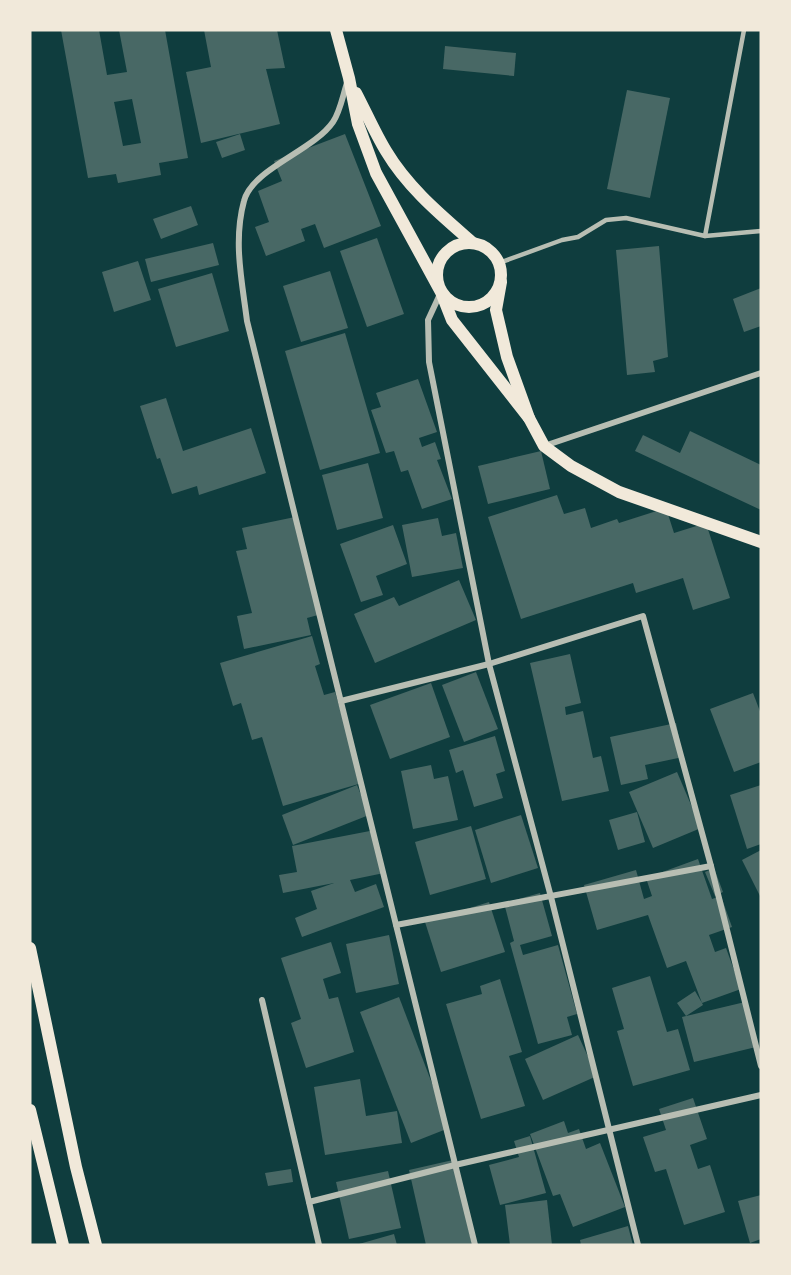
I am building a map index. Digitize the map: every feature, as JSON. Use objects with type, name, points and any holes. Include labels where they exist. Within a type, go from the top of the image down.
[{"type":"main road","points":[[336,30],[358,124],[376,173],[441,292],[456,306],[467,308],[489,301],[501,282]]},
{"type":"main road","points":[[349,78],[386,151],[399,170],[423,199],[473,243]]},
{"type":"main road","points":[[529,418],[452,320],[441,292],[436,279],[441,257],[449,249],[461,243],[484,246],[499,263],[501,282],[496,310],[507,357],[529,418],[544,446],[571,466],[619,492],[761,542]]},
{"type":"main road","points":[[30,948],[76,1167],[96,1245]]},
{"type":"main road","points":[[30,1110],[63,1245]]},
{"type":"street","points":[[349,78],[333,121],[316,139],[260,176],[244,199],[237,247],[247,321],[475,1245]]},
{"type":"street","points":[[441,292],[428,320],[429,362],[489,664],[551,897],[638,1245]]},
{"type":"street","points":[[544,446],[761,373]]},
{"type":"street","points":[[341,701],[489,664],[643,616],[711,866],[761,1066]]},
{"type":"street","points":[[396,925],[711,866]]},
{"type":"street","points":[[262,1000],[319,1245]]},
{"type":"street","points":[[309,1202],[455,1165],[761,1095]]},
{"type":"lane","points":[[705,236],[744,30]]},
{"type":"lane","points":[[499,263],[562,240],[578,237],[606,220],[626,218],[705,236],[761,231]]},
{"type":"building","points":[[61,30],[99,30],[107,75],[127,72],[119,30],[165,30],[188,158],[159,163],[161,175],[118,183],[116,174],[88,178]],"holes":[[[132,99],[141,143],[123,146],[114,102]]]},
{"type":"building","points":[[204,30],[277,30],[285,68],[266,69],[280,124],[201,143],[186,72],[211,67]]},
{"type":"building","points":[[445,46],[516,53],[514,76],[443,69]]},
{"type":"building","points":[[627,90],[670,98],[650,198],[607,189]]},
{"type":"building","points":[[240,134],[245,150],[222,158],[216,142]]},
{"type":"building","points":[[345,134],[381,226],[324,248],[315,224],[301,229],[305,241],[266,256],[255,227],[269,222],[258,191],[282,181],[274,161]]},
{"type":"building","points":[[191,206],[198,225],[161,239],[153,219]]},
{"type":"building","points":[[377,238],[404,314],[367,327],[340,251]]},
{"type":"building","points":[[213,243],[219,265],[151,282],[145,259]]},
{"type":"building","points":[[659,246],[668,357],[653,361],[655,372],[627,375],[616,250]]},
{"type":"building","points":[[138,261],[151,300],[114,312],[102,272]]},
{"type":"building","points":[[330,271],[348,328],[301,342],[283,286]]},
{"type":"building","points":[[212,273],[229,331],[176,347],[158,289]]},
{"type":"building","points":[[761,288],[761,326],[744,332],[733,299]]},
{"type":"building","points":[[345,333],[380,453],[320,470],[285,351]]},
{"type":"building","points":[[418,379],[437,432],[419,438],[422,447],[435,442],[441,459],[437,460],[452,499],[422,509],[408,470],[401,472],[394,451],[386,453],[371,410],[381,407],[376,393]]},
{"type":"building","points":[[166,398],[183,451],[251,428],[266,473],[199,495],[197,486],[172,494],[160,458],[157,459],[140,406]]},
{"type":"building","points":[[690,431],[761,465],[761,510],[635,451],[643,435],[680,453]]},
{"type":"building","points":[[541,451],[550,489],[488,504],[478,466]]},
{"type":"building","points":[[368,463],[383,518],[337,530],[322,475]]},
{"type":"building","points":[[557,495],[564,514],[585,508],[591,528],[617,519],[619,523],[666,508],[674,533],[706,523],[730,598],[693,610],[683,578],[636,593],[633,583],[521,619],[488,517]]},
{"type":"building","points":[[295,517],[318,615],[307,618],[311,635],[244,649],[237,616],[252,613],[236,551],[247,549],[242,528]]},
{"type":"building","points":[[438,518],[442,536],[456,533],[463,568],[412,577],[402,525]]},
{"type":"building","points":[[393,525],[407,564],[376,576],[383,595],[361,602],[340,544]]},
{"type":"building","points":[[459,580],[476,620],[375,663],[354,614],[394,597],[399,606]]},
{"type":"building","points":[[312,636],[320,664],[315,666],[324,695],[335,692],[362,783],[283,806],[262,737],[252,740],[241,703],[233,706],[220,663]]},
{"type":"building","points":[[570,654],[581,703],[565,707],[566,715],[583,711],[593,758],[601,756],[609,791],[562,801],[530,663]]},
{"type":"building","points":[[476,672],[498,729],[464,742],[442,685]]},
{"type":"building","points":[[431,683],[450,737],[390,759],[370,705]]},
{"type":"building","points":[[753,693],[761,714],[761,762],[734,772],[710,709]]},
{"type":"building","points":[[676,723],[683,757],[645,765],[648,779],[621,785],[610,737]]},
{"type":"building","points":[[495,736],[505,771],[496,774],[503,798],[474,807],[463,770],[456,773],[449,750]]},
{"type":"building","points":[[431,765],[434,779],[448,776],[458,820],[413,829],[401,771]]},
{"type":"building","points":[[677,772],[701,828],[653,848],[629,792]]},
{"type":"building","points":[[357,785],[369,815],[293,845],[282,815]]},
{"type":"building","points":[[761,785],[761,844],[747,849],[730,795]]},
{"type":"building","points":[[637,812],[645,842],[618,850],[609,820]]},
{"type":"building","points":[[521,815],[538,868],[491,883],[475,830]]},
{"type":"building","points":[[471,826],[486,879],[430,895],[415,842]]},
{"type":"building","points":[[375,830],[384,873],[350,880],[355,892],[376,884],[384,907],[302,937],[295,918],[317,909],[311,891],[334,883],[283,893],[279,875],[297,872],[292,846]]},
{"type":"building","points":[[761,850],[761,898],[742,860]]},
{"type":"building","points":[[698,859],[712,899],[721,896],[732,927],[709,935],[715,952],[726,948],[741,989],[702,1003],[686,961],[667,968],[648,915],[597,930],[584,885],[636,870],[644,899],[652,896],[646,878]]},
{"type":"building","points":[[714,868],[723,892],[715,896],[705,872]]},
{"type":"building","points":[[540,893],[552,936],[520,945],[523,955],[558,945],[577,1014],[567,1017],[572,1035],[538,1044],[510,943],[514,941],[504,903]]},
{"type":"building","points":[[489,902],[505,952],[441,972],[425,922]]},
{"type":"building","points":[[389,935],[399,984],[356,993],[346,944]]},
{"type":"building","points":[[331,942],[341,973],[323,979],[329,999],[338,997],[354,1052],[306,1068],[291,1023],[301,1019],[281,958]]},
{"type":"building","points":[[650,976],[667,1032],[678,1029],[690,1070],[633,1086],[617,1031],[624,1029],[612,988]]},
{"type":"building","points":[[500,979],[522,1052],[509,1056],[525,1106],[481,1119],[446,1004],[482,994],[480,986]]},
{"type":"building","points":[[695,991],[703,1005],[686,1016],[677,1003]]},
{"type":"building","points":[[399,997],[449,1128],[411,1143],[360,1012]]},
{"type":"building","points":[[745,1002],[756,1047],[694,1062],[682,1017]]},
{"type":"building","points":[[578,1035],[597,1076],[543,1100],[525,1059]]},
{"type":"building","points":[[360,1079],[366,1116],[397,1111],[402,1143],[325,1155],[314,1087]]},
{"type":"building","points":[[693,1098],[707,1139],[690,1145],[698,1169],[710,1165],[725,1212],[684,1225],[666,1169],[655,1172],[643,1137],[666,1130],[659,1109]]},
{"type":"building","points":[[564,1121],[568,1133],[579,1129],[586,1149],[600,1143],[625,1207],[573,1227],[560,1194],[553,1196],[530,1134]]},
{"type":"building","points":[[530,1136],[546,1193],[500,1205],[489,1165],[519,1157],[514,1141]]},
{"type":"building","points":[[453,1160],[472,1245],[426,1245],[409,1170]]},
{"type":"building","points":[[291,1169],[293,1182],[268,1186],[265,1173]]},
{"type":"building","points":[[388,1171],[401,1228],[349,1239],[336,1182]]},
{"type":"building","points":[[761,1195],[761,1239],[750,1243],[738,1201]]},
{"type":"building","points":[[547,1200],[552,1245],[510,1245],[505,1205]]},
{"type":"building","points":[[628,1226],[633,1245],[581,1245],[580,1240]]},
{"type":"building","points":[[394,1234],[397,1245],[359,1245],[359,1244]]}]
